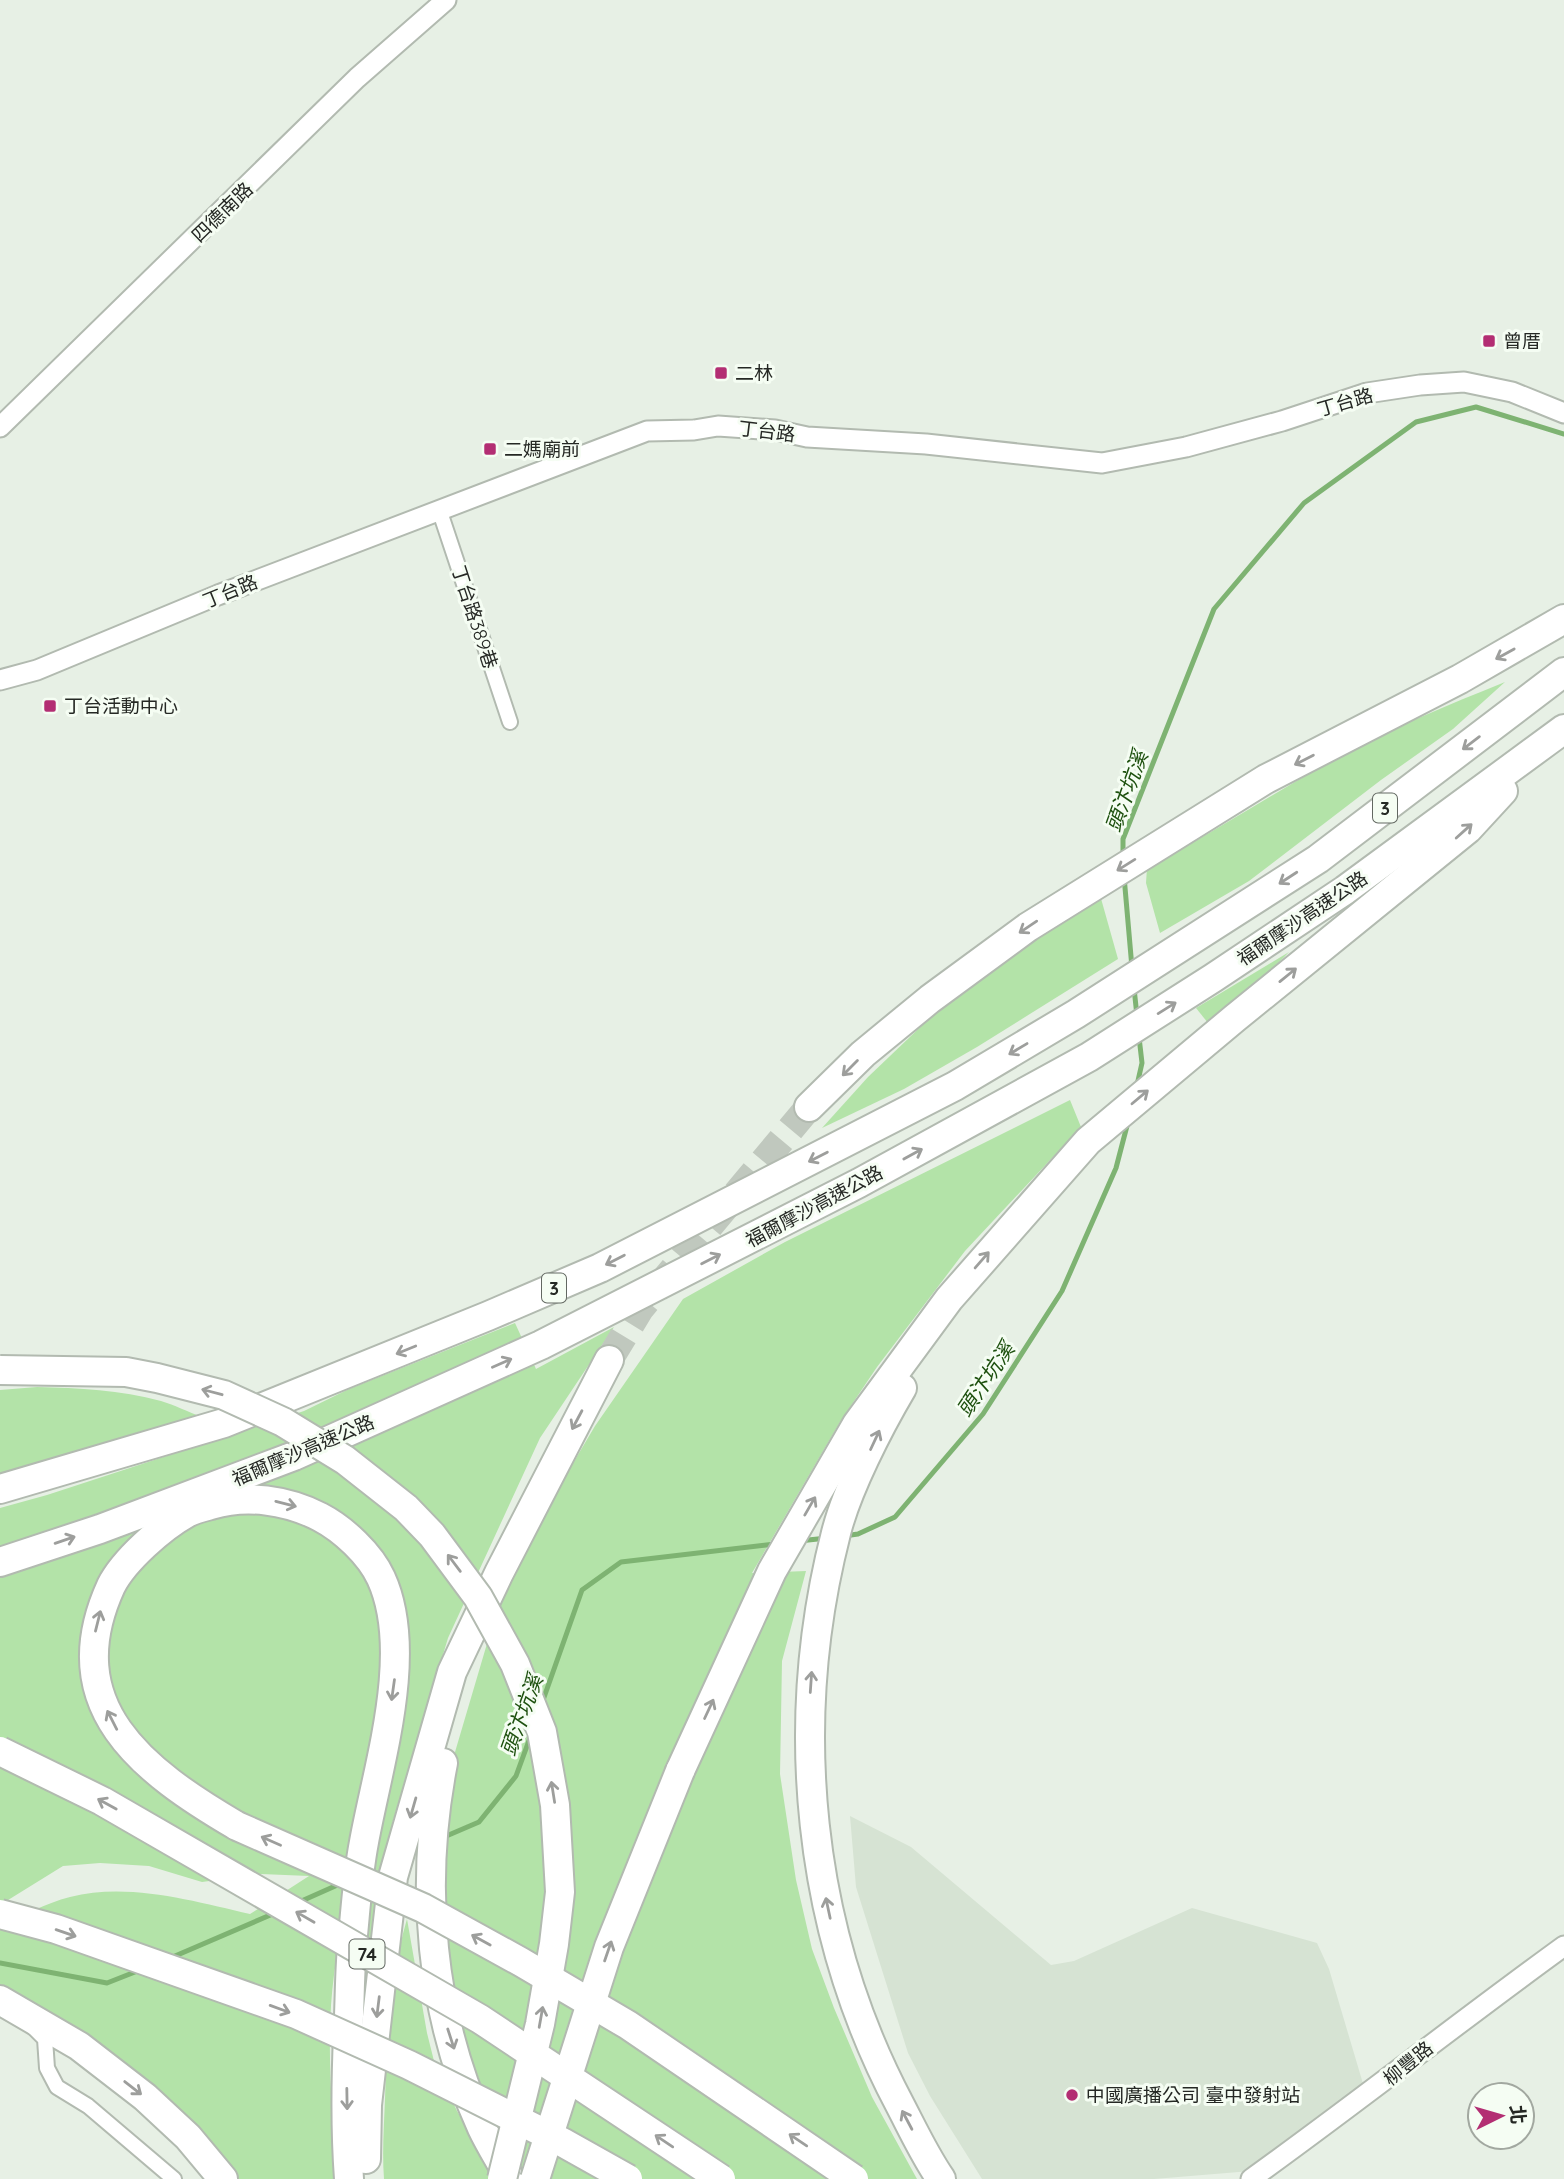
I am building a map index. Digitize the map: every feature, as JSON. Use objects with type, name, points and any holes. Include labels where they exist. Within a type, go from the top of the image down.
[{"type":"highway","points":[[809,1107],[863,1054],[930,999],[1028,927],[1085,890],[1266,779],[1460,680],[1564,619]]},
{"type":"highway","name":"福爾摩沙高速公路","points":[[0,1489],[224,1423],[488,1317],[600,1268],[955,1086],[1076,1014],[1318,859],[1564,672]]},
{"type":"highway","points":[[535,2179],[609,1947],[680,1771],[772,1571],[857,1424],[949,1298],[1088,1141],[1468,829],[1555,736]]},
{"type":"highway","name":"福爾摩沙高速公路","points":[[0,1562],[294,1456],[541,1345],[859,1183],[1089,1057],[1213,978],[1345,890],[1555,736]]},
{"type":"highway","points":[[942,2179],[929,2161],[885,2077],[852,1995],[838,1951],[816,1847],[809,1708],[818,1617],[836,1531],[890,1407],[934,1334],[949,1298]]},
{"type":"highway","points":[[366,2179],[367,2105],[393,1877],[452,1672],[499,1573],[609,1360]]},
{"type":"highway","points":[[0,1370],[88,1370],[137,1374],[223,1395],[284,1422],[345,1460],[406,1508],[432,1535],[478,1597],[516,1664],[542,1732],[555,1805],[560,1892],[540,2024],[502,2179]]},
{"type":"highway","points":[[349,2179],[346,2072],[352,1945],[360,1875],[394,1683],[394,1622],[381,1577],[354,1542],[331,1523],[307,1510],[282,1502],[253,1499],[218,1503],[189,1511],[139,1550],[113,1581],[98,1617],[94,1651],[97,1689],[115,1727],[136,1755],[201,1805],[237,1826],[423,1908],[628,2025],[854,2179]]},
{"type":"highway","points":[[499,1573],[456,1700],[436,1801],[430,1892],[435,1971],[444,2018],[482,2128],[510,2179]]},
{"type":"highway","name":"74","points":[[0,1751],[102,1801],[480,2019],[721,2179]]},
{"type":"highway","points":[[0,1914],[56,1929],[296,2014],[409,2065],[562,2142],[628,2179]]},
{"type":"highway","points":[[0,2000],[79,2046],[145,2098],[179,2129],[223,2179]]},
{"type":"street","name":"四德南路","points":[[0,427],[357,78],[446,0]]},
{"type":"street","name":"丁台路","points":[[0,680],[37,670],[218,595],[647,431],[694,430],[718,426],[775,430],[807,437],[926,444],[1102,463],[1186,447],[1282,421],[1367,393],[1420,385],[1465,382],[1512,392],[1564,414]]},
{"type":"street","name":"丁台路389巷","points":[[440,512],[510,722]]},
{"type":"street","name":"柳豐路","points":[[1251,2179],[1377,2088],[1456,2024],[1564,1946]]},
{"type":"street","points":[[0,2008],[23,2018],[45,2039],[47,2067],[57,2087],[88,2106],[174,2179]]},
{"type":"shaded area","points":[[850,1816],[911,1847],[1051,1965],[1074,1961],[1192,1908],[1317,1943],[1329,1969],[1364,2087],[1251,2171],[1154,2179],[982,2179],[930,2096],[908,2053],[856,1887]]},
{"type":"green space","points":[[1505,682],[1453,729],[1381,780],[1249,881],[1160,933],[1146,883],[1147,868],[1358,746]]},
{"type":"green space","points":[[1100,895],[1118,959],[904,1089],[822,1128],[868,1077],[934,1014],[1014,949]]},
{"type":"green space","points":[[1289,952],[1263,979],[1208,1023],[1196,1008]]},
{"type":"green space","points":[[1070,1100],[1081,1127],[965,1251],[877,1367],[840,1422],[752,1573],[806,1571],[782,1661],[780,1774],[796,1880],[812,1949],[834,2008],[872,2097],[917,2179],[527,2179],[497,2131],[461,2028],[451,1981],[440,1878],[450,1769],[499,1603],[566,1475],[595,1426],[683,1299],[785,1242]]},
{"type":"green space","points":[[515,1323],[536,1369],[614,1327],[540,1438],[448,1638],[392,1824],[373,1927],[359,2061],[344,1928],[334,1975],[330,2026],[336,2179],[235,2179],[0,1986],[0,1926],[61,1900],[92,1893],[137,1892],[160,1895],[250,1914],[309,1876],[261,1874],[202,1882],[149,1866],[100,1863],[63,1866],[0,1905],[0,1508],[304,1411],[349,1389]]},
{"type":"green space","points":[[37,1387],[130,1394],[166,1403],[202,1417],[139,1432],[0,1474],[0,1390]]},
{"type":"green space","points":[[407,1919],[435,2065],[457,2111],[500,2179],[384,2179],[388,2031],[393,1985]]},
{"type":"waterway","name":"頭汴坑溪","points":[[1123,856],[1123,839],[1214,609],[1304,503],[1416,422],[1476,407],[1564,434]]},
{"type":"waterway","name":"頭汴坑溪","points":[[1124,876],[1132,968]]},
{"type":"waterway","name":"頭汴坑溪","points":[[1134,988],[1137,1016]]},
{"type":"waterway","name":"頭汴坑溪","points":[[1137,1085],[1142,1063],[1139,1037]]},
{"type":"waterway","name":"頭汴坑溪","points":[[844,1536],[858,1534],[895,1517],[983,1414],[1062,1291],[1116,1168],[1128,1122]]},
{"type":"waterway","name":"頭汴坑溪","points":[[799,1541],[827,1538]]},
{"type":"waterway","name":"頭汴坑溪","points":[[542,1703],[582,1590],[621,1562],[775,1544]]},
{"type":"waterway","name":"頭汴坑溪","points":[[444,1837],[479,1822],[516,1776],[531,1735]]},
{"type":"waterway","name":"頭汴坑溪","points":[[297,1903],[342,1883]]},
{"type":"waterway","name":"頭汴坑溪","points":[[168,1959],[275,1913]]},
{"type":"waterway","name":"頭汴坑溪","points":[[0,1963],[107,1983],[140,1970]]},
{"type":"tunnel","points":[[609,1360],[640,1309],[809,1107]]},
{"type":"place","name":"曾厝","points":[[1489,341]]},
{"type":"place","name":"二林","points":[[721,373]]},
{"type":"place","name":"二媽廟前","points":[[490,449]]},
{"type":"place","name":"丁台活動中心","points":[[50,706]]},
{"type":"place","name":"中國廣播公司 臺中發射站","points":[[1072,2095]]}]
